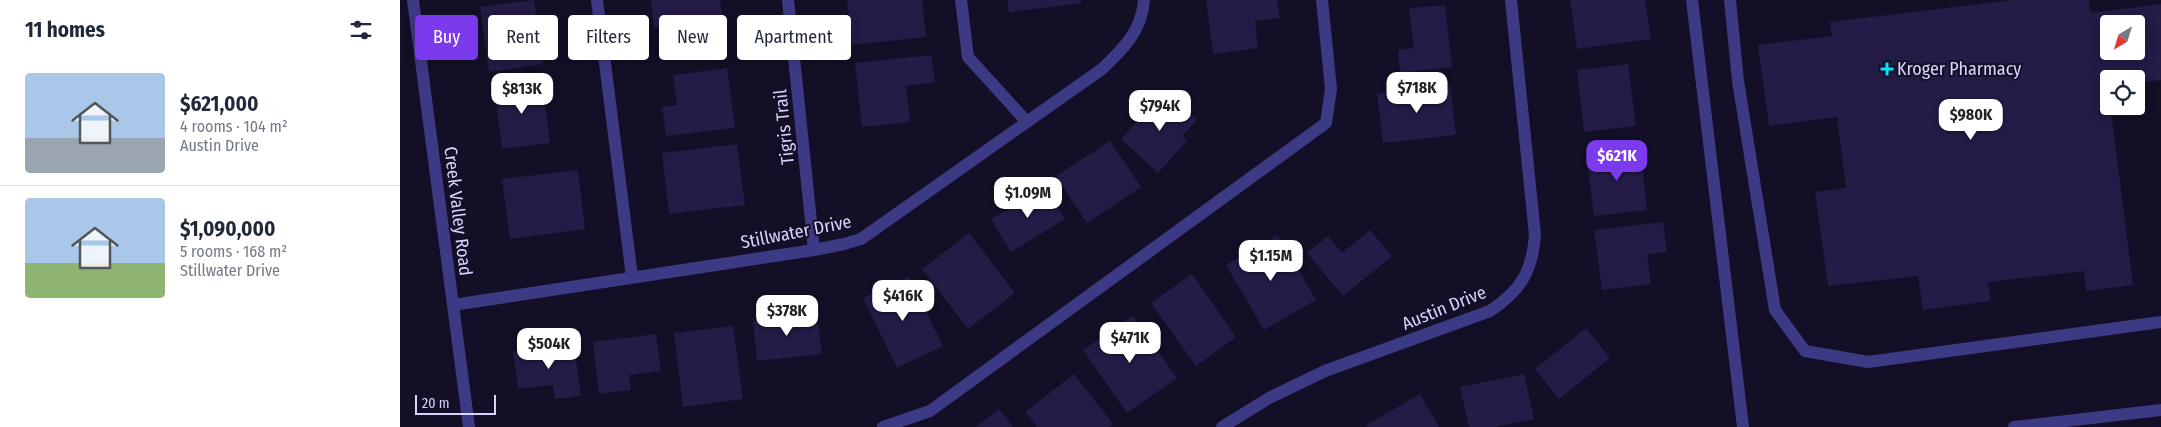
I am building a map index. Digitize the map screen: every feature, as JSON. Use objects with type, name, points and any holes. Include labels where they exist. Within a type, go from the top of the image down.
[{"type":"street","name":"Creek Valley Road","points":[[413,0],[469,427]]},
{"type":"street","points":[[597,0],[632,277]]},
{"type":"street","name":"Tigris Trail","points":[[788,0],[814,250]]},
{"type":"street","points":[[961,0],[968,57],[1027,122]]},
{"type":"street","name":"Stillwater Drive","points":[[453,305],[814,250],[860,239],[1102,69],[1126,46],[1138,28],[1144,0]]},
{"type":"street","points":[[883,427],[930,411],[1326,123],[1331,88],[1322,0]]},
{"type":"street","name":"Austin Drive","points":[[1222,427],[1269,398],[1325,371],[1490,310],[1509,298],[1524,279],[1534,254],[1535,235],[1511,0]]},
{"type":"street","points":[[1692,0],[1742,427]]},
{"type":"street","points":[[1730,0],[1738,81],[1775,310],[1805,351],[1868,362],[2161,322]]},
{"type":"street","points":[[2014,427],[2161,410]]},
{"type":"building","points":[[534,0],[536,15],[488,15],[488,60],[542,60],[543,64],[489,72],[480,7]]},
{"type":"building","points":[[651,0],[720,0],[722,15],[659,15],[659,28],[654,28]]},
{"type":"building","points":[[847,0],[922,0],[926,37],[852,45],[851,15],[849,15]]},
{"type":"building","points":[[1007,0],[1081,0],[1081,3],[1009,12]]},
{"type":"building","points":[[1206,0],[1277,0],[1280,18],[1255,21],[1258,48],[1213,54]]},
{"type":"building","points":[[1570,0],[1645,0],[1651,39],[1577,49]]},
{"type":"building","points":[[2013,0],[2089,0],[2091,13],[2161,4],[2161,80],[2145,82],[2145,70],[2100,70],[2100,115],[2112,115],[2133,285],[2086,291],[2084,271],[1988,282],[1991,301],[1923,310],[1918,276],[1828,286],[1815,192],[1846,188],[1837,117],[1769,126],[1758,45],[1832,36],[1830,22]]},
{"type":"building","points":[[1445,5],[1452,67],[1400,73],[1398,50],[1414,48],[1409,8]]},
{"type":"building","points":[[931,55],[935,82],[906,86],[910,122],[862,127],[855,63]]},
{"type":"building","points":[[1628,64],[1636,126],[1584,132],[1577,70]]},
{"type":"building","points":[[727,68],[735,128],[666,136],[662,107],[677,105],[673,75]]},
{"type":"building","points":[[542,80],[550,143],[502,149],[494,86]]},
{"type":"building","points":[[1450,85],[1456,135],[1383,143],[1377,94]]},
{"type":"building","points":[[1165,91],[1197,120],[1182,136],[1187,141],[1158,173],[1121,139]]},
{"type":"building","points":[[1110,141],[1141,187],[1087,223],[1056,176]]},
{"type":"building","points":[[737,144],[745,205],[669,214],[662,153]]},
{"type":"building","points":[[1640,148],[1647,210],[1594,216],[1586,153]]},
{"type":"building","points":[[578,170],[585,229],[510,239],[502,179]]},
{"type":"building","points":[[1045,186],[1065,219],[1011,252],[991,219]]},
{"type":"building","points":[[1663,222],[1667,252],[1647,254],[1651,284],[1602,290],[1594,230]]},
{"type":"building","points":[[1370,230],[1392,256],[1343,296],[1307,253],[1328,236],[1342,253]]},
{"type":"building","points":[[969,233],[1015,293],[968,329],[922,269]]},
{"type":"building","points":[[1278,235],[1316,300],[1264,330],[1226,265]]},
{"type":"building","points":[[1192,274],[1236,337],[1196,366],[1151,303]]},
{"type":"building","points":[[909,276],[943,346],[897,368],[863,298]]},
{"type":"building","points":[[817,313],[822,354],[757,361],[753,321]]},
{"type":"building","points":[[1133,316],[1177,378],[1127,413],[1083,350]]},
{"type":"building","points":[[733,326],[743,399],[683,407],[674,333]]},
{"type":"building","points":[[1586,328],[1610,358],[1559,399],[1535,369]]},
{"type":"building","points":[[656,334],[661,371],[629,375],[631,390],[599,394],[593,342]]},
{"type":"building","points":[[574,345],[581,396],[555,399],[553,385],[518,389],[513,352]]},
{"type":"building","points":[[1074,374],[1113,424],[1109,427],[1037,427],[1025,412]]},
{"type":"building","points":[[1524,374],[1534,419],[1495,427],[1469,427],[1460,387]]},
{"type":"building","points":[[1420,394],[1439,427],[1368,427],[1366,425]]},
{"type":"building","points":[[999,409],[1013,427],[975,427]]},
{"type":"place","name":"Kroger Pharmacy","points":[[1887,69]]}]
